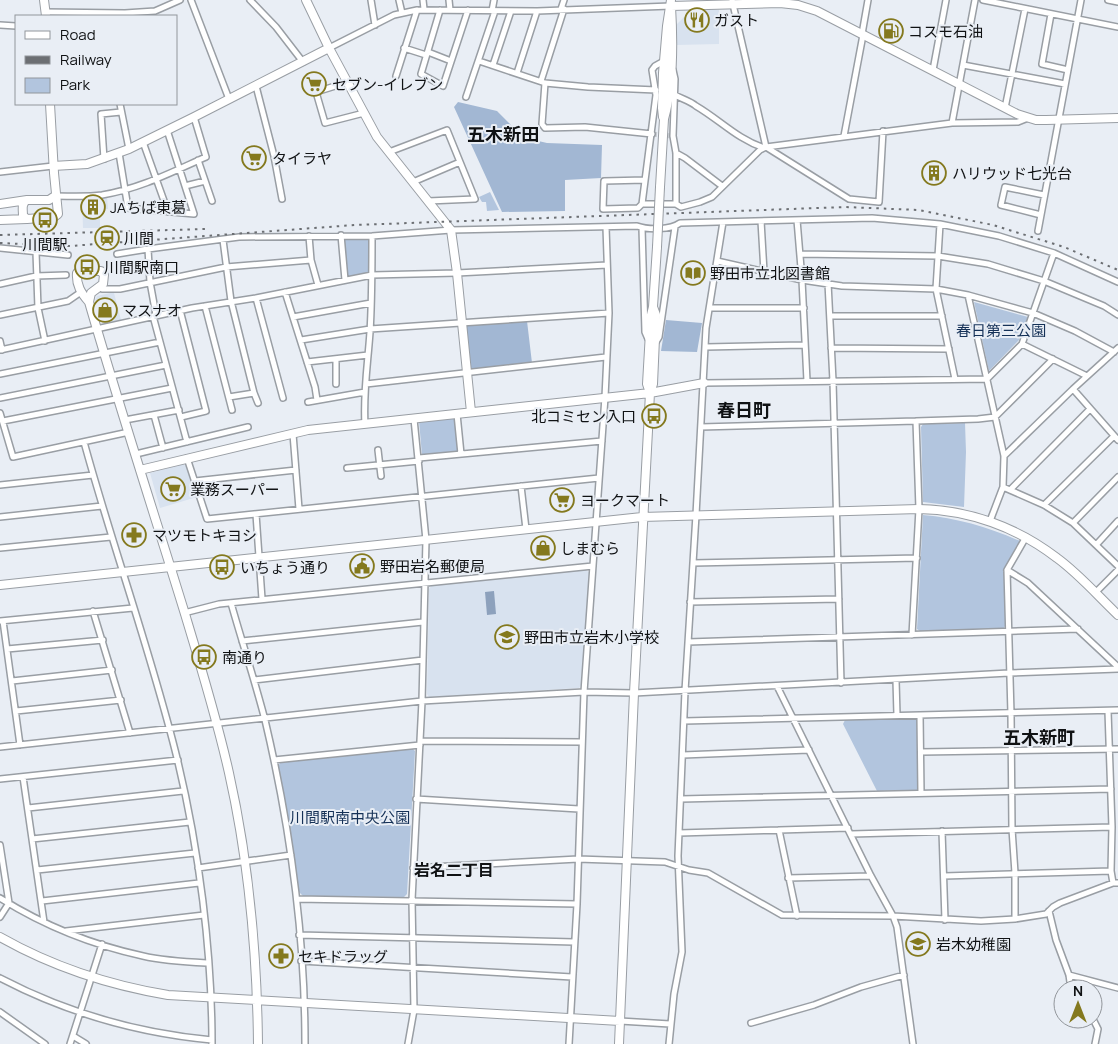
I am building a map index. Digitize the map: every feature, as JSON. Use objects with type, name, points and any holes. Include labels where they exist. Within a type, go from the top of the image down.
[{"type":"street","points":[[44,0],[46,14],[155,14],[180,0]]},
{"type":"street","points":[[191,0],[229,99]]},
{"type":"street","points":[[250,0],[276,27],[303,62]]},
{"type":"street","points":[[306,0],[329,48],[377,137],[451,230],[471,412]]},
{"type":"street","points":[[371,0],[375,25]]},
{"type":"street","points":[[399,0],[402,13]]},
{"type":"street","points":[[423,0],[424,10]]},
{"type":"street","points":[[448,0],[450,10]]},
{"type":"street","points":[[466,96],[479,61],[493,11],[494,0]]},
{"type":"street","points":[[564,0],[563,10],[543,82],[542,124],[545,128],[585,126],[652,134]]},
{"type":"street","points":[[844,136],[868,0]]},
{"type":"street","points":[[932,70],[946,0]]},
{"type":"street","points":[[952,123],[975,0]]},
{"type":"street","points":[[983,0],[1118,27]]},
{"type":"street","points":[[1038,230],[1081,0]]},
{"type":"street","points":[[1108,0],[1118,2]]},
{"type":"street","points":[[732,2],[746,55],[765,147],[849,200],[879,202],[883,131]]},
{"type":"street","points":[[0,172],[87,164],[104,159],[129,149],[194,117],[375,25],[402,13],[417,10],[537,11],[671,3],[732,2],[798,5],[817,11],[1028,118],[1058,120],[1118,118]]},
{"type":"street","points":[[619,1044],[642,517],[650,393],[647,384],[652,345],[650,315],[653,307],[664,119],[662,108],[667,62],[667,26],[671,3]]},
{"type":"street","points":[[1005,108],[1025,9]]},
{"type":"street","points":[[396,76],[417,10]]},
{"type":"street","points":[[440,10],[421,74],[443,86],[468,10]]},
{"type":"street","points":[[492,65],[511,11]]},
{"type":"street","points":[[517,73],[537,11]]},
{"type":"street","points":[[1051,14],[1042,64],[1068,70]]},
{"type":"street","points":[[0,25],[15,26]]},
{"type":"street","points":[[404,48],[451,61]]},
{"type":"street","points":[[479,61],[543,82],[588,87],[656,90]]},
{"type":"street","points":[[645,180],[604,181],[603,209],[638,208],[642,204],[652,134],[656,90],[652,70],[654,66],[667,62]]},
{"type":"street","points":[[667,62],[675,79],[673,136],[676,153],[676,204]]},
{"type":"street","points":[[963,64],[1065,84]]},
{"type":"street","points":[[348,82],[316,92],[325,123],[364,112]]},
{"type":"street","points":[[256,86],[274,156],[282,199]]},
{"type":"street","points":[[675,95],[696,105],[732,133],[750,144],[765,147],[952,123],[1018,122],[1028,118]]},
{"type":"street","points":[[0,220],[54,217],[58,212],[54,200],[50,105]]},
{"type":"street","points":[[120,105],[129,149]]},
{"type":"street","points":[[104,159],[101,114],[121,112]]},
{"type":"street","points":[[1007,122],[1011,119],[1013,112]]},
{"type":"street","points":[[0,204],[27,200],[54,200],[100,195],[124,190],[206,157],[194,117]]},
{"type":"street","points":[[119,153],[128,208],[194,214],[167,130]]},
{"type":"street","points":[[389,152],[447,130],[476,199],[427,201]]},
{"type":"street","points":[[143,142],[168,212]]},
{"type":"street","points":[[642,204],[676,204],[681,207],[712,197],[765,147]]},
{"type":"street","points":[[676,153],[722,186]]},
{"type":"street","points":[[198,160],[212,201]]},
{"type":"street","points":[[412,182],[460,162]]},
{"type":"street","points":[[185,186],[205,181]]},
{"type":"street","points":[[1041,215],[1001,205],[1005,187],[1044,196]]},
{"type":"street","points":[[27,200],[23,204],[23,216],[27,219]]},
{"type":"street","points":[[117,254],[239,237],[372,236],[451,230],[638,226],[642,228],[723,222],[872,218],[940,224],[999,236],[1054,253],[1118,282]]},
{"type":"street","points":[[797,220],[804,308],[807,382]]},
{"type":"street","points":[[762,221],[764,272]]},
{"type":"street","points":[[669,1044],[670,1024],[682,952],[678,867],[679,833],[685,690],[706,328],[723,222]]},
{"type":"street","points":[[940,224],[936,289],[955,379]]},
{"type":"street","points":[[569,1044],[577,904],[584,692],[597,522],[609,313],[606,227]]},
{"type":"street","points":[[652,345],[659,337],[675,227]]},
{"type":"street","points":[[642,228],[645,332],[652,345]]},
{"type":"street","points":[[341,235],[345,280]]},
{"type":"street","points":[[309,236],[311,260],[318,285]]},
{"type":"street","points":[[365,424],[372,236]]},
{"type":"street","points":[[223,240],[231,301],[258,403]]},
{"type":"street","points":[[0,248],[68,255]]},
{"type":"street","points":[[148,249],[150,282],[160,342],[187,442]]},
{"type":"street","points":[[36,252],[38,308],[45,341]]},
{"type":"street","points":[[140,470],[308,430],[650,393],[704,383],[987,379],[1022,344],[1054,253]]},
{"type":"street","points":[[800,254],[938,256],[988,264],[1044,281],[1104,306],[1118,315]]},
{"type":"street","points":[[100,287],[102,289],[120,289],[226,267],[311,260]]},
{"type":"street","points":[[717,261],[802,280],[842,286],[936,289],[968,295],[1033,313],[1116,350],[1072,389],[1004,456]]},
{"type":"street","points":[[0,340],[1,350],[180,310],[256,298],[372,275],[457,273],[607,265]]},
{"type":"street","points":[[89,302],[91,293],[100,287],[105,280],[104,273],[101,271],[79,272],[76,275],[77,281],[81,292],[89,302],[217,723],[231,784],[245,862],[258,1001],[258,1044]]},
{"type":"street","points":[[0,284],[36,276],[66,275]]},
{"type":"street","points":[[828,283],[833,381],[841,683]]},
{"type":"street","points":[[0,316],[68,301],[81,292]]},
{"type":"street","points":[[285,292],[315,387],[317,400]]},
{"type":"street","points":[[968,295],[1004,456],[1002,487],[990,521]]},
{"type":"street","points":[[256,298],[283,398]]},
{"type":"street","points":[[293,317],[371,303]]},
{"type":"street","points":[[205,306],[232,410]]},
{"type":"street","points":[[710,308],[804,308]]},
{"type":"street","points":[[180,310],[206,411],[181,417]]},
{"type":"street","points":[[300,340],[370,330],[609,313]]},
{"type":"street","points":[[830,316],[942,316]]},
{"type":"street","points":[[0,374],[160,342]]},
{"type":"street","points":[[1022,344],[1087,376]]},
{"type":"street","points":[[706,347],[805,345]]},
{"type":"street","points":[[831,348],[949,349]]},
{"type":"street","points":[[307,362],[368,355]]},
{"type":"street","points":[[366,384],[606,357]]},
{"type":"street","points":[[336,358],[336,384]]},
{"type":"street","points":[[701,427],[834,424],[995,417],[1053,359]]},
{"type":"street","points":[[0,398],[166,365]]},
{"type":"street","points":[[3,421],[172,388]]},
{"type":"street","points":[[1044,505],[1116,438],[1072,389]]},
{"type":"street","points":[[308,402],[365,392]]},
{"type":"street","points":[[229,398],[254,393]]},
{"type":"street","points":[[125,420],[179,410]]},
{"type":"street","points":[[1010,490],[1090,410]]},
{"type":"street","points":[[0,413],[3,421],[2,432],[13,457],[129,432]]},
{"type":"street","points":[[457,414],[461,454]]},
{"type":"street","points":[[154,415],[164,448]]},
{"type":"street","points":[[408,1044],[414,1010],[412,900],[422,702],[426,540],[414,419]]},
{"type":"street","points":[[912,635],[919,509],[916,421]]},
{"type":"street","points":[[136,454],[248,427]]},
{"type":"street","points":[[293,434],[299,509]]},
{"type":"street","points":[[347,468],[461,454],[602,441]]},
{"type":"street","points":[[0,978],[44,999],[80,1013],[142,1030],[212,1042],[204,915],[198,868],[178,760],[84,442]]},
{"type":"street","points":[[378,450],[381,476]]},
{"type":"street","points":[[188,458],[207,520],[599,478]]},
{"type":"street","points":[[195,481],[296,470]]},
{"type":"street","points":[[0,485],[93,475]]},
{"type":"street","points":[[1073,523],[1118,477]]},
{"type":"street","points":[[521,486],[526,529]]},
{"type":"street","points":[[1002,487],[1044,505],[1073,523],[1118,566]]},
{"type":"street","points":[[0,517],[102,506]]},
{"type":"street","points":[[0,585],[642,517],[919,509],[954,512],[990,521],[1026,537],[1058,559],[1118,616]]},
{"type":"street","points":[[256,514],[262,599]]},
{"type":"street","points":[[1096,545],[1118,521]]},
{"type":"street","points":[[0,548],[111,536]]},
{"type":"street","points":[[1015,919],[1007,570],[1026,537]]},
{"type":"street","points":[[693,563],[917,558]]},
{"type":"street","points":[[184,613],[213,605],[262,599],[593,566]]},
{"type":"street","points":[[1007,570],[1028,583],[1118,668]]},
{"type":"street","points":[[1095,593],[1118,570]]},
{"type":"street","points":[[690,602],[839,599]]},
{"type":"street","points":[[231,603],[254,680],[274,760],[291,855],[297,899],[305,1004],[305,1044]]},
{"type":"street","points":[[20,745],[12,681],[1,621],[134,608]]},
{"type":"street","points":[[93,611],[130,733]]},
{"type":"street","points":[[242,641],[423,622]]},
{"type":"street","points":[[688,642],[1078,629]]},
{"type":"street","points":[[7,649],[103,640]]},
{"type":"street","points":[[254,680],[423,660]]},
{"type":"street","points":[[0,747],[422,702],[584,692],[634,693],[1118,668]]},
{"type":"street","points":[[12,681],[112,670]]},
{"type":"street","points":[[896,680],[897,715]]},
{"type":"street","points":[[777,686],[871,876],[893,916],[897,927],[913,1044]]},
{"type":"street","points":[[16,711],[121,700]]},
{"type":"street","points":[[684,721],[1118,710]]},
{"type":"street","points":[[413,868],[578,859],[665,862],[672,863],[678,867],[708,873],[782,916],[893,916],[981,921],[1015,919],[1046,914],[1052,907],[1060,903],[1116,883],[1111,872],[1112,827],[1108,711]]},
{"type":"street","points":[[920,715],[921,793]]},
{"type":"street","points":[[274,760],[420,743],[582,742]]},
{"type":"street","points":[[920,752],[1118,749]]},
{"type":"street","points":[[683,755],[809,750]]},
{"type":"street","points":[[0,780],[178,760]]},
{"type":"street","points":[[23,777],[44,922]]},
{"type":"street","points":[[681,799],[1111,789]]},
{"type":"street","points":[[28,808],[183,791]]},
{"type":"street","points":[[416,799],[579,809]]},
{"type":"street","points":[[1111,802],[1118,802]]},
{"type":"street","points":[[32,839],[190,822]]},
{"type":"street","points":[[851,834],[1112,827]]},
{"type":"street","points":[[679,833],[848,828]]},
{"type":"street","points":[[779,830],[797,916]]},
{"type":"street","points":[[942,831],[945,920]]},
{"type":"street","points":[[0,845],[9,903],[0,917]]},
{"type":"street","points":[[37,870],[195,854]]},
{"type":"street","points":[[198,868],[291,855]]},
{"type":"street","points":[[944,876],[1111,872]]},
{"type":"street","points":[[788,878],[871,876]]},
{"type":"street","points":[[42,901],[199,883]]},
{"type":"street","points":[[0,898],[44,922],[102,944],[145,956],[208,963]]},
{"type":"street","points":[[297,899],[577,904]]},
{"type":"street","points":[[1049,911],[1056,940],[1070,979]]},
{"type":"street","points":[[66,931],[204,915]]},
{"type":"street","points":[[299,935],[574,942]]},
{"type":"street","points":[[0,938],[54,964],[90,978],[151,992],[305,1004],[670,1024]]},
{"type":"street","points":[[70,1044],[102,944]]},
{"type":"street","points":[[301,961],[572,977]]},
{"type":"street","points":[[1069,974],[1118,988]]},
{"type":"street","points":[[751,1023],[814,1005],[861,986],[904,975]]},
{"type":"street","points":[[0,1012],[46,1044]]},
{"type":"street","points":[[1095,1044],[1098,1029]]},
{"type":"street","points":[[73,1036],[86,1044]]},
{"type":"shaded area","points":[[691,10],[719,10],[719,44],[676,45],[677,24]]},
{"type":"shaded area","points":[[458,102],[497,111],[512,126],[526,133],[534,140],[547,143],[602,145],[601,178],[565,180],[565,211],[502,212],[454,107]]},
{"type":"shaded area","points":[[107,196],[108,209],[102,209],[102,213],[100,213],[100,228],[83,228],[82,197]]},
{"type":"shaded area","points":[[114,293],[121,320],[103,324],[95,300],[97,296]]},
{"type":"shaded area","points":[[666,320],[702,323],[697,352],[661,351]]},
{"type":"shaded area","points":[[527,321],[532,363],[469,369],[465,326]]},
{"type":"shaded area","points":[[183,464],[187,467],[197,497],[160,508],[150,473]]},
{"type":"shaded area","name":"野田市立岩木小学校","points":[[586,570],[590,573],[581,685],[579,688],[429,697],[427,694],[429,589],[432,585]]},
{"type":"shaded area","points":[[494,591],[496,614],[487,615],[485,592]]},
{"type":"green space","points":[[490,192],[499,210],[487,211],[486,202],[482,202],[479,197]]},
{"type":"green space","points":[[343,237],[369,237],[370,272],[346,277]]},
{"type":"green space","name":"春日第三公園","points":[[974,302],[1028,317],[1019,340],[989,371]]},
{"type":"green space","points":[[455,417],[459,451],[422,455],[419,421]]},
{"type":"green space","points":[[965,423],[964,507],[923,502],[921,427],[923,424]]},
{"type":"green space","points":[[923,515],[948,518],[972,524],[1020,541],[1004,571],[1006,625],[1003,629],[920,631],[917,629]]},
{"type":"green space","points":[[917,718],[918,790],[877,791],[843,724],[845,720]]},
{"type":"green space","name":"川間駅南中央公園","points":[[412,748],[415,751],[407,894],[404,897],[303,896],[299,892],[278,766],[281,762]]},
{"type":"tunnel","points":[[652,134],[673,136]]},
{"type":"railway","points":[[0,243],[70,246],[355,225],[845,207],[919,210],[993,225],[1064,247],[1118,270]]},
{"type":"railway","points":[[0,235],[206,229]]},
{"type":"place","name":"ガスト","points":[[697,20]]},
{"type":"place","name":"コスモ石油","points":[[891,31]]},
{"type":"place","name":"セブン-イレブン","points":[[314,84]]},
{"type":"place","name":"タイラヤ","points":[[254,158]]},
{"type":"place","name":"ハリウッド七光台","points":[[934,173]]},
{"type":"place","name":"JAちば東葛","points":[[93,207]]},
{"type":"place","name":"川間駅","points":[[45,220]]},
{"type":"place","name":"川間","points":[[107,238]]},
{"type":"place","name":"川間駅南口","points":[[87,267]]},
{"type":"place","name":"野田市立北図書館","points":[[693,273]]},
{"type":"place","name":"マスナオ","points":[[105,310]]},
{"type":"place","name":"北コミセン入口","points":[[654,416]]},
{"type":"place","name":"業務スーパー","points":[[173,489]]},
{"type":"place","name":"ヨークマート","points":[[562,500]]},
{"type":"place","name":"マツモトキヨシ","points":[[134,535]]},
{"type":"place","name":"しまむら","points":[[543,548]]},
{"type":"place","name":"野田岩名郵便局","points":[[362,566]]},
{"type":"place","name":"いちょう通り","points":[[222,567]]},
{"type":"place","name":"野田市立岩木小学校","points":[[507,637]]},
{"type":"place","name":"南通り","points":[[204,657]]},
{"type":"place","name":"岩木幼稚園","points":[[918,944]]},
{"type":"place","name":"セキドラッグ","points":[[281,956]]},
{"type":"district","name":"五木新田","points":[[503,134]]},
{"type":"district","name":"春日町","points":[[744,410]]},
{"type":"district","name":"五木新町","points":[[1039,737]]},
{"type":"district","name":"岩名二丁目","points":[[454,870]]}]
